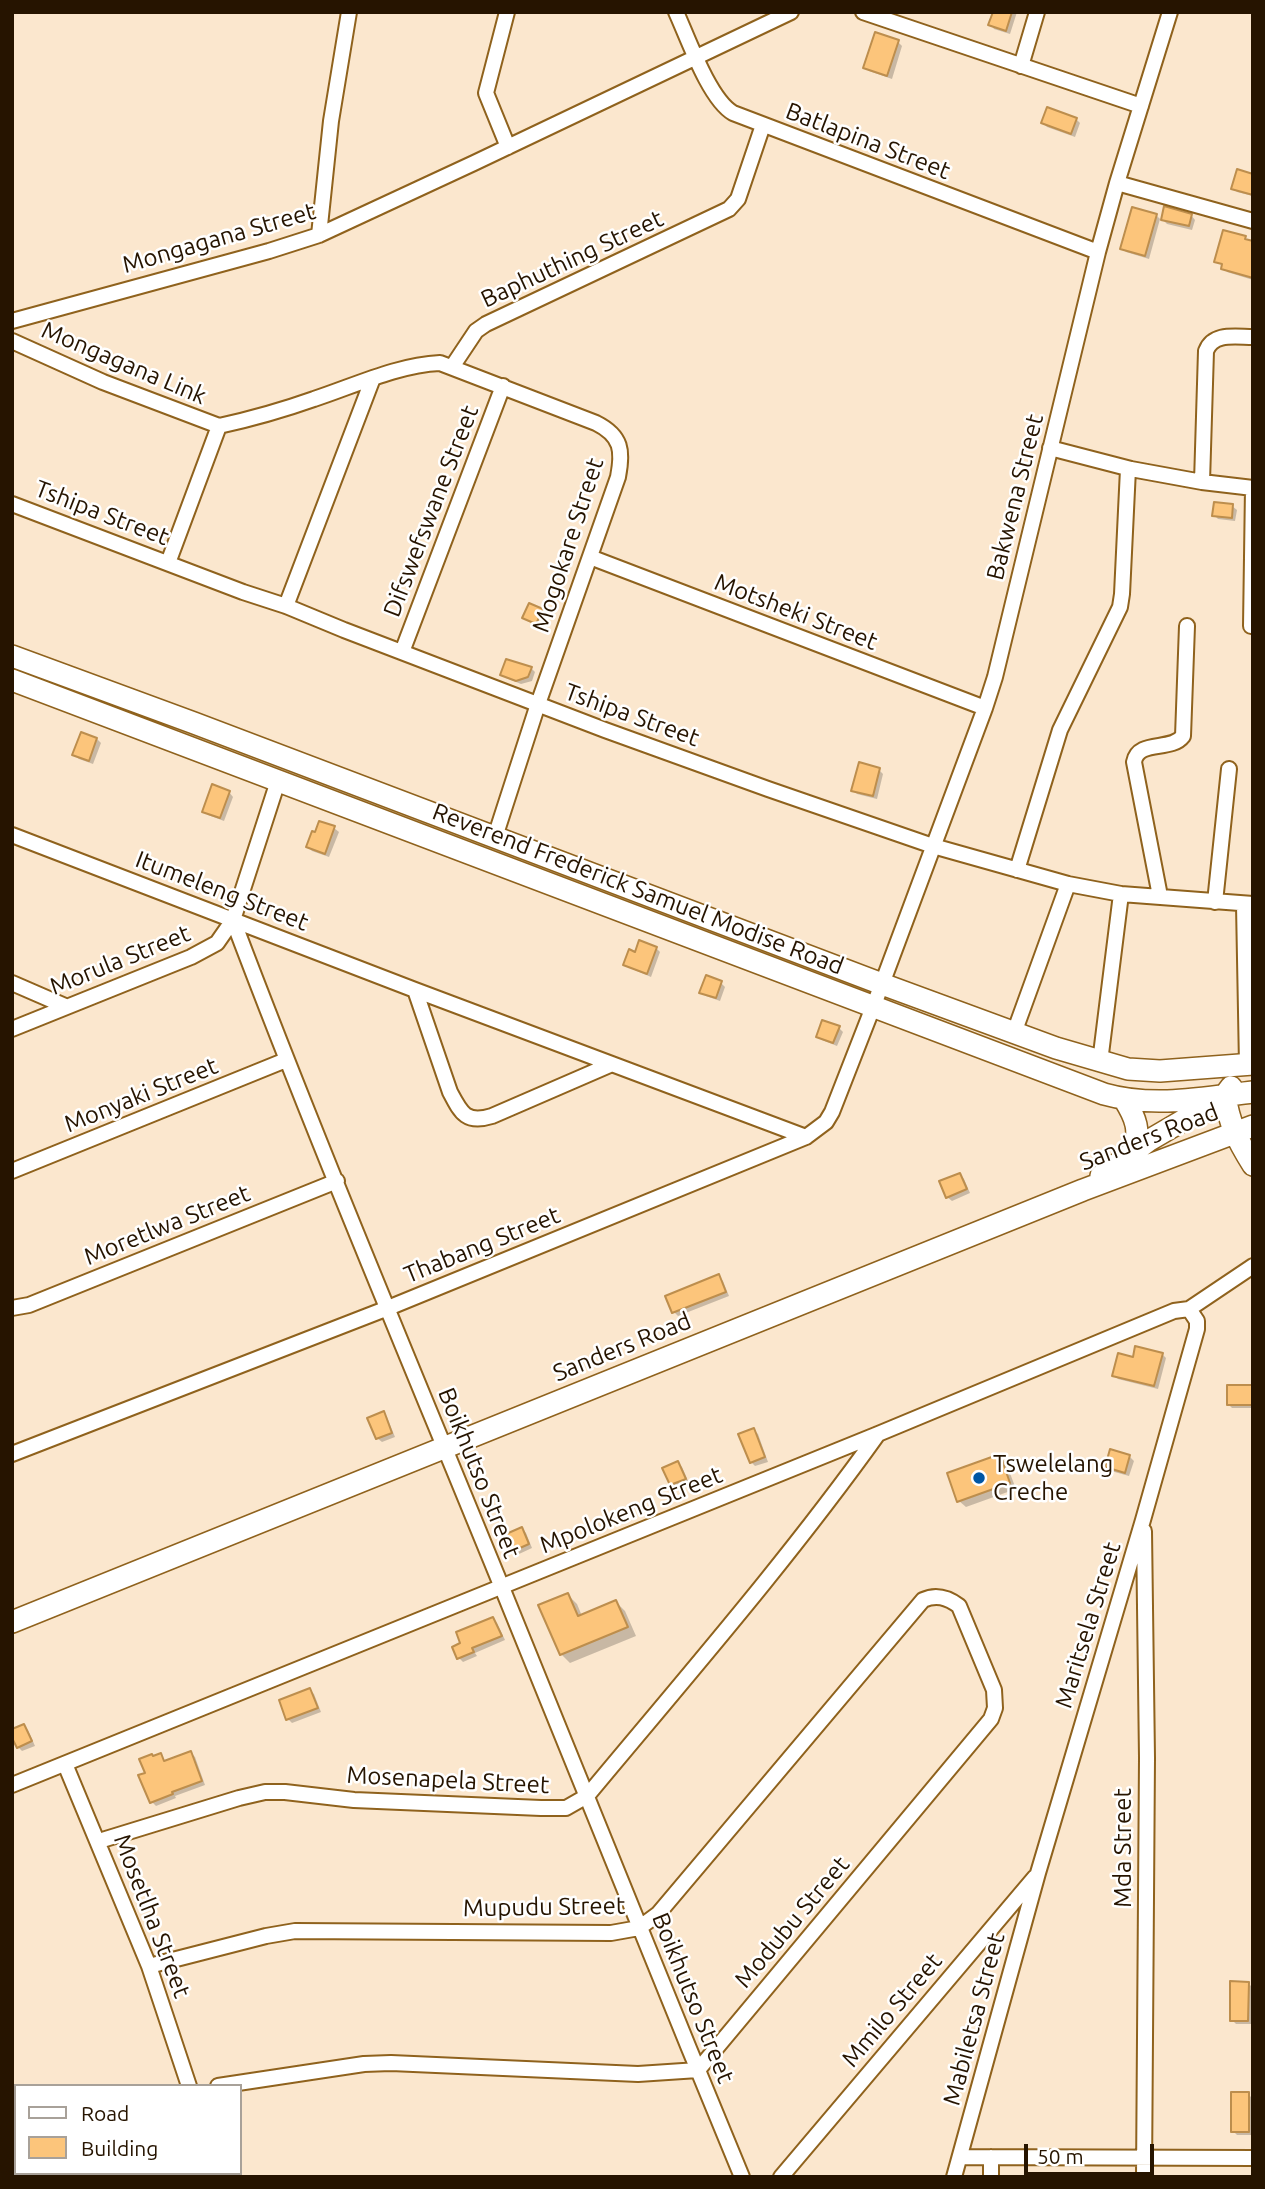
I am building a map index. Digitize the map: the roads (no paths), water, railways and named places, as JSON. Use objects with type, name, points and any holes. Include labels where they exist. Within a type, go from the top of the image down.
[{"type":"main road","name":"Reverend Frederick Samuel Modise Road","points":[[12,656],[882,984],[1100,1062],[1129,1069],[1160,1071],[1250,1065]]},
{"type":"main road","name":"Reverend Frederick Samuel Modise Road","points":[[12,680],[1069,1081],[1124,1098],[1174,1102],[1253,1093]]},
{"type":"main road","points":[[1083,1190],[1133,1152],[1225,1095],[1250,1065]]},
{"type":"main road","points":[[1225,1095],[1228,1117],[1243,1130],[1253,1166]]},
{"type":"main road","points":[[1124,1098],[1138,1126],[1137,1143],[1133,1152]]},
{"type":"main road","name":"Sanders Road","points":[[12,1622],[1083,1190],[1243,1130]]},
{"type":"street","points":[[319,234],[331,121],[349,12]]},
{"type":"street","points":[[507,12],[486,93],[508,147]]},
{"type":"street","name":"Batlapina Street","points":[[676,12],[696,57],[718,100],[725,108],[763,125],[1098,251]]},
{"type":"street","name":"Mongagana Street","points":[[12,321],[269,251],[319,234],[790,12]]},
{"type":"street","points":[[863,12],[897,18],[1021,66],[1141,106]]},
{"type":"street","points":[[1021,66],[1037,12]]},
{"type":"street","name":"Bakwena Street","points":[[882,984],[985,708],[1098,251],[1170,12]]},
{"type":"street","name":"Baphuthing Street","points":[[452,367],[476,331],[486,324],[729,209],[738,199],[763,125]]},
{"type":"street","points":[[1117,183],[1253,222]]},
{"type":"street","points":[[1202,482],[1206,351],[1210,343],[1219,338],[1253,337]]},
{"type":"street","name":"Mongagana Link","points":[[12,341],[103,382],[219,426]]},
{"type":"street","points":[[168,563],[219,426],[259,417],[373,378],[426,364],[445,363],[452,367]]},
{"type":"street","name":"Mogokare Street","points":[[452,367],[596,423],[608,429],[621,451],[618,477],[538,704],[495,837]]},
{"type":"street","points":[[286,606],[373,378]]},
{"type":"street","name":"Difswefswane Street","points":[[402,652],[503,386]]},
{"type":"street","points":[[1050,448],[1128,469],[1253,488],[1251,626]]},
{"type":"street","points":[[1017,870],[1060,730],[1120,607],[1128,469]]},
{"type":"street","name":"Tshipa Street","points":[[12,503],[538,704],[768,789],[933,846],[1068,884],[1121,894],[1248,904]]},
{"type":"street","name":"Motsheki Street","points":[[590,557],[985,708]]},
{"type":"street","points":[[1160,896],[1135,762],[1136,755],[1142,749],[1174,744],[1183,736],[1187,626]]},
{"type":"street","points":[[1215,902],[1229,769]]},
{"type":"street","points":[[233,920],[278,781]]},
{"type":"street","name":"Itumeleng Street","points":[[12,835],[806,1137]]},
{"type":"street","points":[[1014,1033],[1068,884]]},
{"type":"street","points":[[1100,1062],[1121,894]]},
{"type":"street","points":[[1248,904],[1250,1065]]},
{"type":"street","name":"Morula Street","points":[[12,1029],[209,949],[217,943],[233,920]]},
{"type":"street","name":"Boikhutso Street","points":[[233,920],[286,1060],[742,2177]]},
{"type":"street","points":[[12,983],[65,1006]]},
{"type":"street","name":"Thabang Street","points":[[12,1454],[388,1308],[806,1137],[825,1122],[832,1112],[882,984]]},
{"type":"street","points":[[415,990],[450,1092],[458,1107],[468,1117],[479,1119],[492,1116],[612,1064]]},
{"type":"street","name":"Monyaki Street","points":[[12,1171],[286,1060]]},
{"type":"street","name":"Moretlwa Street","points":[[12,1308],[29,1305],[337,1181]]},
{"type":"street","name":"Mpolokeng Street","points":[[12,1785],[878,1434],[1149,1321],[1174,1311],[1189,1309],[1253,1266]]},
{"type":"street","name":"Maritsela Street","points":[[1038,1873],[1197,1329],[1197,1321],[1189,1309]]},
{"type":"street","points":[[587,1796],[835,1494],[878,1434]]},
{"type":"street","name":"Mda Street","points":[[1143,1520],[1147,1758],[1144,2177]]},
{"type":"street","name":"Mupudu Street","points":[[149,1966],[295,1931],[611,1933],[639,1928],[658,1914],[923,1600],[939,1597],[951,1600],[959,1606]]},
{"type":"street","name":"Modubu Street","points":[[698,2070],[991,1719],[995,1708],[993,1689],[959,1606]]},
{"type":"street","name":"Mosetlha Street","points":[[65,1764],[149,1966],[189,2084]]},
{"type":"street","name":"Mosenapela Street","points":[[99,1841],[239,1798],[265,1793],[285,1792],[354,1800],[541,1808],[565,1808],[587,1796]]},
{"type":"street","name":"Mabiletsa Street","points":[[954,2177],[1038,1873]]},
{"type":"street","name":"Mmilo Street","points":[[781,2177],[1038,1873]]},
{"type":"street","points":[[231,2084],[364,2064],[391,2063],[638,2074],[698,2070]]},
{"type":"street","points":[[960,2157],[1253,2158]]},
{"type":"street","points":[[991,2157],[991,2177]]},
{"type":"place","name":"Tswelelang Creche","points":[[979,1478]]}]
